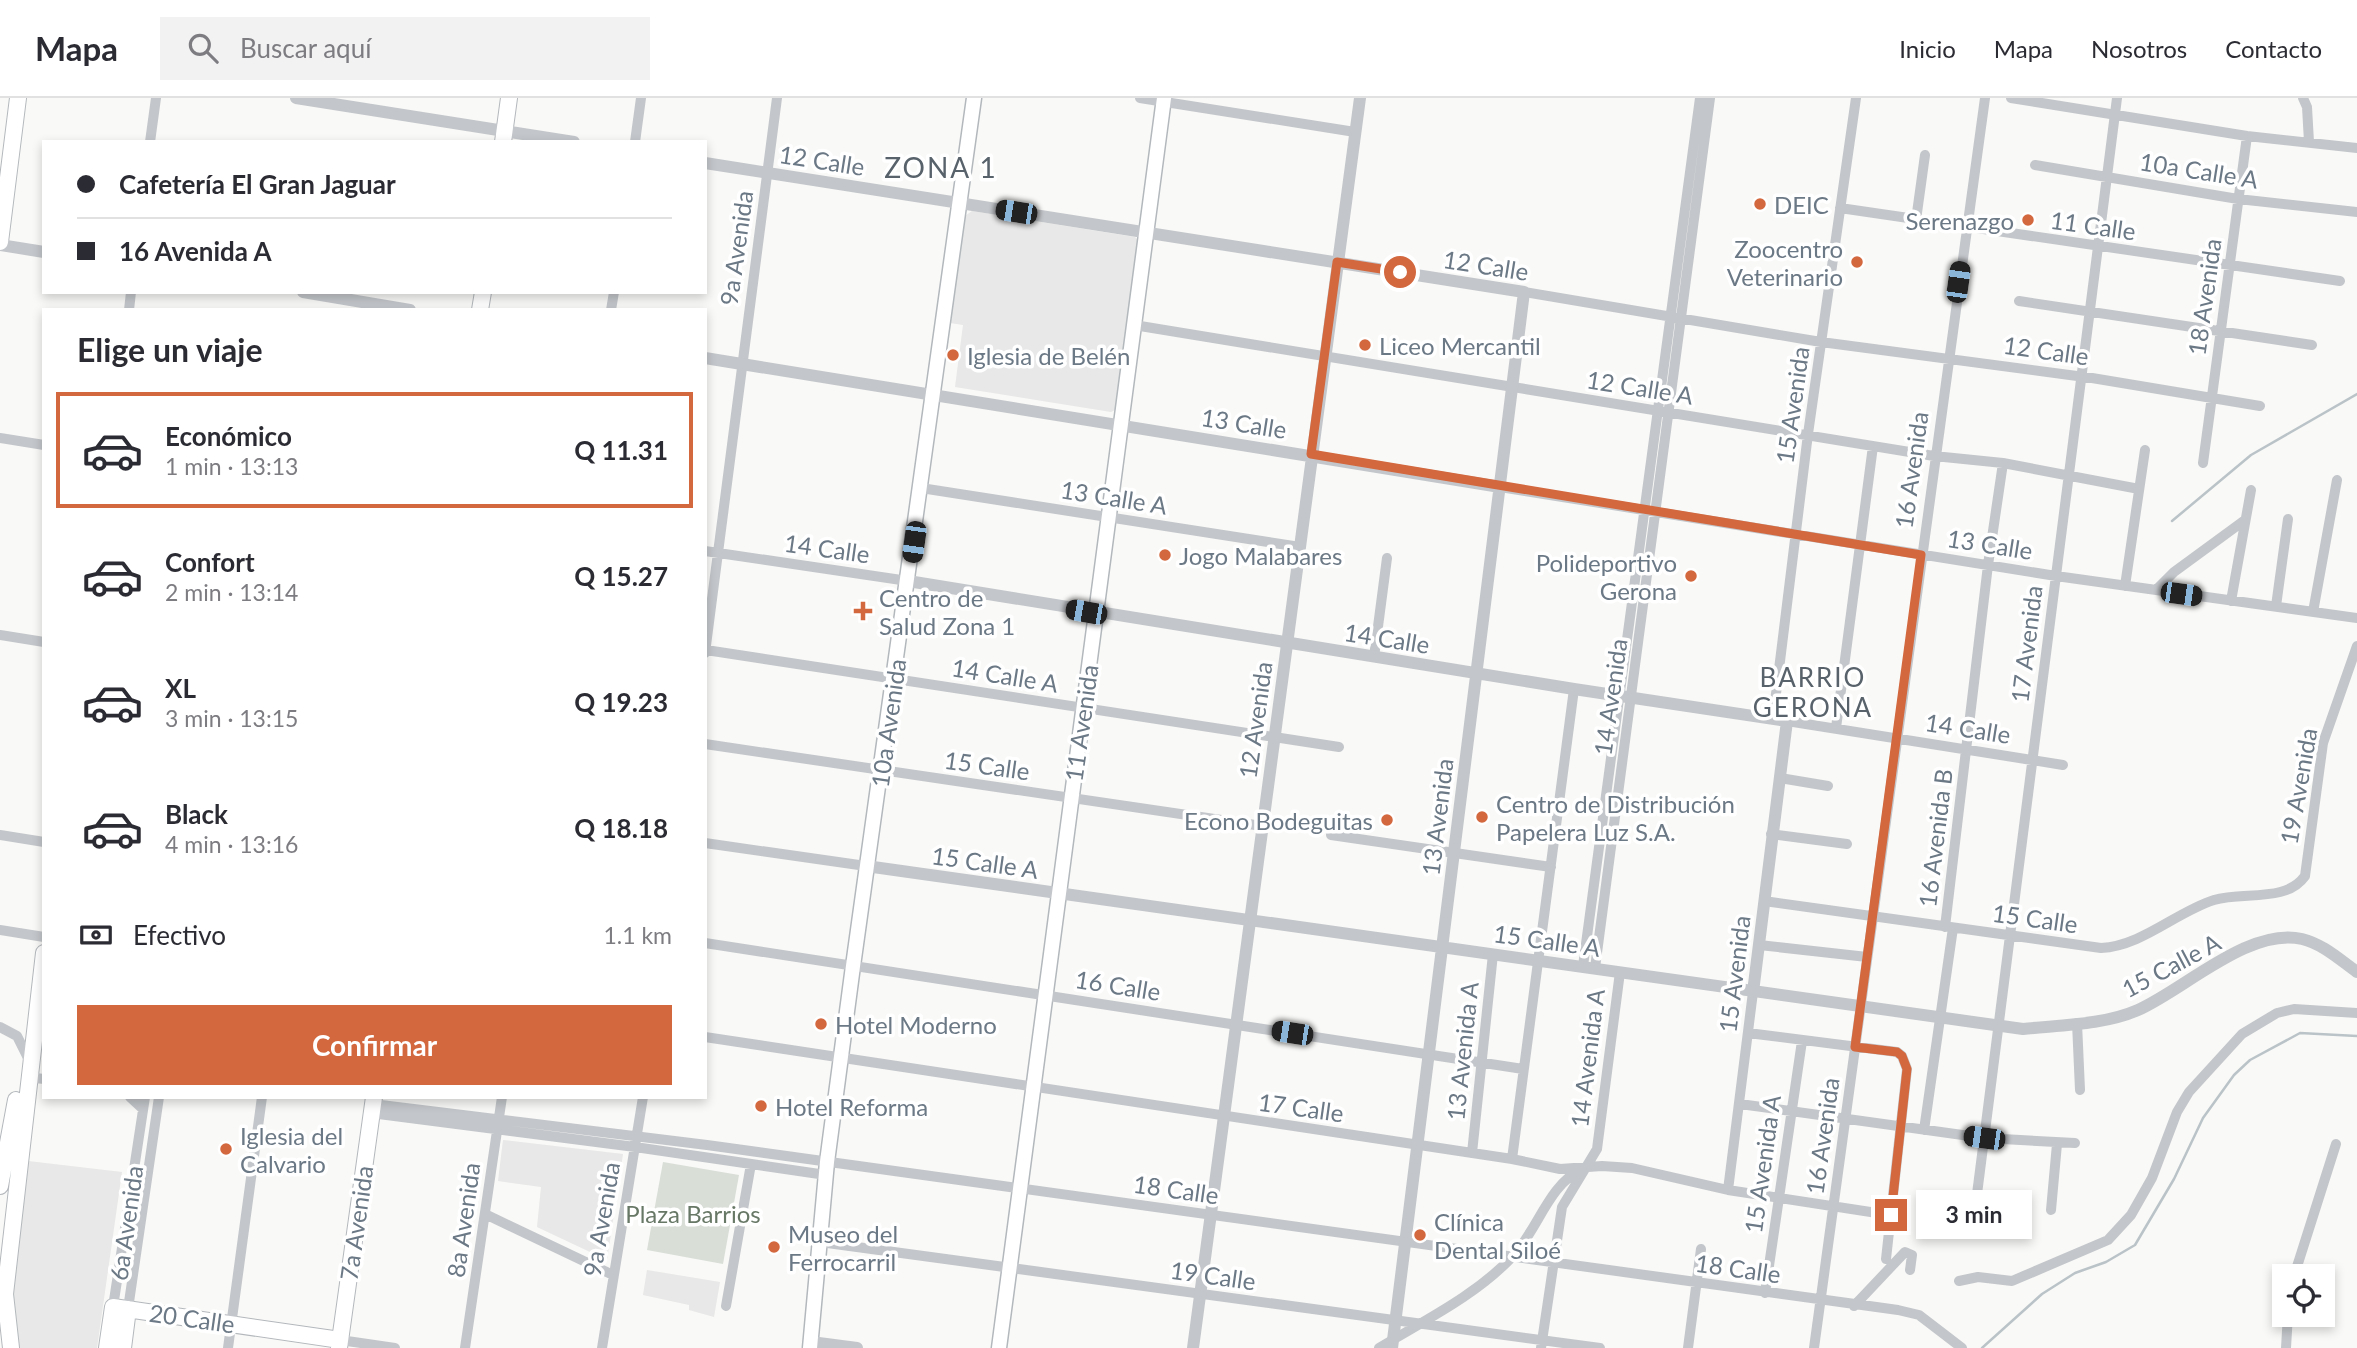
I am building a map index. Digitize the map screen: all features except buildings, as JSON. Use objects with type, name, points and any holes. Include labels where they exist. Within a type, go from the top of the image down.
[{"type":"main road","points":[[0,244],[5,151],[18,98]]},
{"type":"main road","points":[[504,136],[509,98]]},
{"type":"main road","name":"10a Avenida","points":[[810,1345],[826,1169],[852,966],[974,98]]},
{"type":"main road","name":"11 Avenida","points":[[999,1348],[1164,100]]},
{"type":"main road","points":[[12,1348],[5,1294],[42,973]]},
{"type":"main road","points":[[0,1186],[15,1101],[32,1075]]},
{"type":"main road","name":"7a Avenida","points":[[340,1344],[373,1105]]},
{"type":"main road","points":[[0,1260],[0,1271]]},
{"type":"main road","name":"20 Calle","points":[[121,1308],[340,1344]]},
{"type":"main road","name":"6a Avenida","points":[[107,1348],[121,1308]]},
{"type":"main road","name":"6a Avenida","points":[[121,1308],[123,1348]]},
{"type":"main road","points":[[0,1329],[6,1348]]},
{"type":"street","points":[[150,140],[156,98]]},
{"type":"street","points":[[296,98],[504,136],[550,140]]},
{"type":"street","points":[[635,140],[641,98]]},
{"type":"street","name":"9a Avenida","points":[[707,645],[777,98]]},
{"type":"street","points":[[1140,98],[1355,132]]},
{"type":"street","name":"12 Avenida","points":[[1193,1348],[1360,98]]},
{"type":"street","name":"14 Avenida","points":[[1677,319],[1700,98]]},
{"type":"street","name":"14 Avenida","points":[[1589,967],[1664,412],[1710,98]]},
{"type":"street","name":"15 Avenida","points":[[1773,718],[1808,434],[1856,98]]},
{"type":"street","name":"16 Avenida","points":[[1814,1348],[1947,358],[1985,98]]},
{"type":"street","points":[[2011,98],[2075,103],[2115,115],[2247,136],[2357,148]]},
{"type":"street","name":"17 Avenida","points":[[1978,1194],[2118,98]]},
{"type":"street","points":[[2303,98],[2307,107],[2309,142]]},
{"type":"street","name":"18 Avenida","points":[[2203,463],[2247,136]]},
{"type":"street","points":[[1916,220],[1925,155]]},
{"type":"street","name":"12 Calle","points":[[707,163],[1337,262],[1821,342],[2082,376],[2211,400],[2260,406]]},
{"type":"street","name":"10a Calle A","points":[[2035,165],[2238,199],[2357,212]]},
{"type":"street","name":"11 Calle","points":[[1840,208],[2229,267],[2340,281]]},
{"type":"street","points":[[0,244],[42,252]]},
{"type":"street","name":"13 Avenida","points":[[1393,1344],[1524,292]]},
{"type":"street","points":[[315,294],[398,308]]},
{"type":"street","points":[[2019,301],[2312,345]]},
{"type":"street","name":"12 Calle A","points":[[1134,326],[1934,456],[2003,463],[2139,489]]},
{"type":"street","name":"13 Calle","points":[[707,358],[1311,454],[1921,555],[2357,618]]},
{"type":"street","points":[[0,438],[42,445]]},
{"type":"street","points":[[1836,729],[1872,446]]},
{"type":"street","points":[[2125,586],[2145,450]]},
{"type":"street","name":"16 Avenida B","points":[[1924,1129],[1940,1019],[1987,565],[2003,463]]},
{"type":"street","points":[[2313,612],[2337,480]]},
{"type":"street","name":"13 Calle A","points":[[921,488],[1300,547]]},
{"type":"street","points":[[2231,601],[2251,490]]},
{"type":"street","points":[[2276,606],[2288,519]]},
{"type":"street","points":[[2156,590],[2174,572],[2245,520]]},
{"type":"street","name":"14 Calle","points":[[707,551],[2063,765]]},
{"type":"street","points":[[1374,657],[1387,558]]},
{"type":"street","points":[[0,635],[42,642]]},
{"type":"street","name":"19 Avenida","points":[[2291,890],[2305,876],[2323,743],[2357,646]]},
{"type":"street","name":"14 Calle A","points":[[707,652],[894,678],[1339,747]]},
{"type":"street","name":"14 Avenida","points":[[1512,1159],[1574,689]]},
{"type":"street","name":"15 Avenida","points":[[1728,1190],[1787,721]]},
{"type":"street","name":"15 Calle","points":[[707,744],[1262,826]]},
{"type":"street","points":[[1780,778],[1828,786]]},
{"type":"street","points":[[1771,834],[1847,844]]},
{"type":"street","points":[[0,835],[42,842]]},
{"type":"street","points":[[1331,835],[1551,867]]},
{"type":"street","name":"15 Calle A","points":[[707,843],[2023,1029],[2077,1023],[2138,1010],[2217,963],[2265,941],[2303,940],[2334,955],[2357,972]]},
{"type":"street","name":"15 Calle","points":[[1764,901],[1872,918],[2112,948],[2214,900],[2291,890]]},
{"type":"street","points":[[0,930],[42,937]]},
{"type":"street","name":"16 Calle","points":[[707,943],[1523,1069]]},
{"type":"street","points":[[1759,945],[1867,957]]},
{"type":"street","name":"13 Avenida A","points":[[1472,1153],[1493,954]]},
{"type":"street","name":"14 Avenida A","points":[[1542,1344],[1562,1207],[1583,1168],[1597,1149],[1620,972]]},
{"type":"street","points":[[1959,1281],[1997,1277],[2012,1281],[2108,1240],[2131,1215],[2152,1178],[2177,1112],[2189,1092],[2242,1034],[2277,1013],[2294,1009],[2357,1013]]},
{"type":"street","points":[[2077,1023],[2080,1090]]},
{"type":"street","points":[[0,1027],[17,1036],[32,1075]]},
{"type":"street","points":[[1748,1033],[1897,1052],[1902,1056],[1907,1069],[1886,1259]]},
{"type":"street","name":"17 Calle","points":[[707,1037],[1512,1159],[1560,1169],[1632,1168],[1728,1190],[1891,1215]]},
{"type":"street","name":"15 Avenida A","points":[[1765,1293],[1801,1041]]},
{"type":"street","points":[[132,1099],[143,1109]]},
{"type":"street","name":"6a Avenida","points":[[121,1308],[145,1099]]},
{"type":"street","name":"6a Avenida","points":[[121,1308],[159,1099]]},
{"type":"street","points":[[228,1348],[262,1099]]},
{"type":"street","name":"8a Avenida","points":[[465,1348],[502,1099]]},
{"type":"street","name":"9a Avenida","points":[[602,1348],[643,1099]]},
{"type":"street","points":[[1740,1104],[1984,1138],[2075,1143]]},
{"type":"street","name":"18 Calle","points":[[373,1105],[498,1125],[636,1141],[826,1169]]},
{"type":"street","name":"18 Calle","points":[[636,1141],[751,1164],[1019,1188],[1919,1315],[1962,1348]]},
{"type":"street","points":[[2051,1210],[2057,1144]]},
{"type":"street","points":[[2298,1264],[2336,1144]]},
{"type":"street","points":[[726,1306],[751,1164]]},
{"type":"street","points":[[1379,1348],[1393,1344],[1419,1324],[1487,1281],[1512,1257],[1536,1226],[1561,1184],[1583,1168]]},
{"type":"street","points":[[485,1214],[613,1275]]},
{"type":"street","name":"19 Calle","points":[[820,1242],[1396,1320],[1542,1344],[1600,1348]]},
{"type":"street","points":[[1688,1348],[1700,1249]]},
{"type":"street","points":[[1854,1306],[1905,1252],[1912,1255],[1910,1270]]},
{"type":"street","points":[[2286,1348],[2287,1327]]},
{"type":"street","name":"20 Calle","points":[[340,1344],[395,1348]]},
{"type":"street","points":[[810,1345],[857,1348]]},
{"type":"shaded area","points":[[972,211],[1135,237],[1139,241],[1117,409],[1111,412],[955,387],[963,325],[950,323],[965,216]]},
{"type":"shaded area","points":[[503,1140],[623,1154],[607,1260],[537,1227],[541,1187],[498,1181]]},
{"type":"shaded area","points":[[28,1161],[122,1172],[97,1348],[19,1348],[10,1312]]},
{"type":"shaded area","points":[[647,1270],[720,1282],[714,1317],[689,1310],[689,1305],[643,1295]]},
{"type":"green space","name":"Plaza Barrios","points":[[663,1162],[739,1175],[723,1264],[647,1250]]},
{"type":"waterway","points":[[2172,521],[2251,455],[2357,394]]},
{"type":"waterway","points":[[1982,1348],[2042,1294],[2075,1273],[2106,1262],[2135,1245],[2174,1179],[2203,1118],[2234,1075],[2250,1060],[2300,1033],[2357,1036]]},
{"type":"place","name":"DEIC","points":[[1760,204]]},
{"type":"place","name":"Serenazgo","points":[[2028,220]]},
{"type":"place","name":"Zoocentro Veterinario","points":[[1857,262]]},
{"type":"place","name":"Liceo Mercantil","points":[[1365,345]]},
{"type":"place","name":"Iglesia de Belén","points":[[953,355]]},
{"type":"place","name":"Jogo Malabares","points":[[1165,555]]},
{"type":"place","name":"Polideportivo Gerona","points":[[1691,576]]},
{"type":"place","name":"Centro de Salud Zona 1","points":[[863,611]]},
{"type":"place","name":"Centro de Distribución Papelera Luz S.A.","points":[[1482,817]]},
{"type":"place","name":"Econo Bodeguitas","points":[[1387,820]]},
{"type":"place","name":"Hotel Moderno","points":[[821,1024]]},
{"type":"place","name":"Hotel Reforma","points":[[761,1106]]},
{"type":"place","name":"Iglesia del Calvario","points":[[226,1149]]},
{"type":"place","name":"Clínica Dental Siloé","points":[[1420,1235]]},
{"type":"place","name":"Museo del Ferrocarril","points":[[774,1247]]},
{"type":"district","name":"ZONA 1","points":[[941,167]]},
{"type":"district","name":"BARRIO GERONA","points":[[1813,692]]},
{"type":"route","points":[[1400,272],[1337,262],[1311,454],[1921,555],[1855,1047],[1897,1052],[1904,1059],[1907,1069],[1891,1215]]}]
